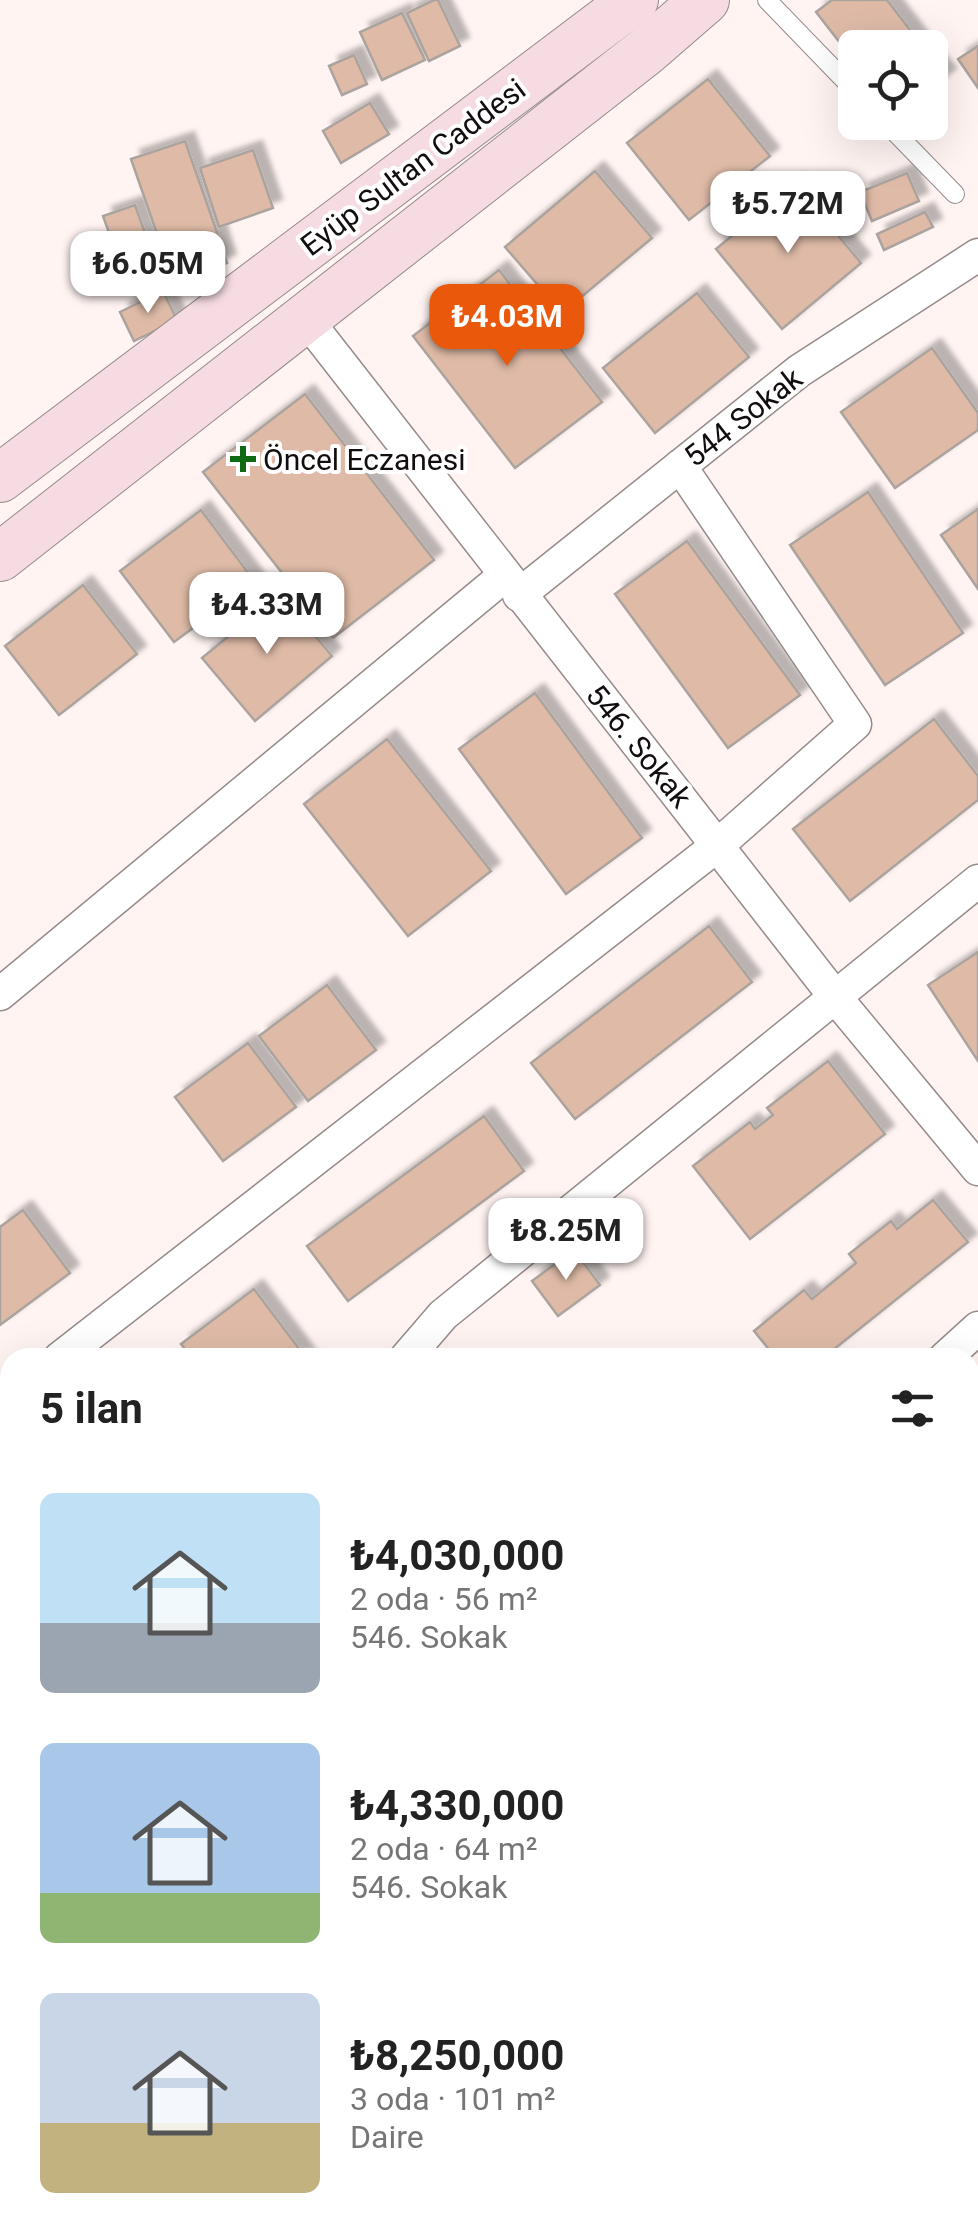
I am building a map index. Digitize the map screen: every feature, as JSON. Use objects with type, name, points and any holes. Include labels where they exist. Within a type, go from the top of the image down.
[{"type":"main road","name":"Eyüp Sultan Caddesi","points":[[0,478],[634,0]]},
{"type":"main road","points":[[0,557],[645,52],[705,0]]},
{"type":"street","name":"544 Sokak","points":[[0,994],[512,585],[680,466],[799,371],[978,255]]},
{"type":"street","name":"546. Sokak","points":[[306,319],[836,998],[978,1169]]},
{"type":"street","points":[[73,1348],[718,844],[855,724],[680,466]]},
{"type":"street","points":[[415,1348],[443,1315],[978,881]]},
{"type":"street","points":[[956,1348],[978,1328]]},
{"type":"lane","points":[[766,0],[838,74]]},
{"type":"lane","points":[[903,140],[955,194]]},
{"type":"building","points":[[438,0],[460,46],[429,61],[407,13]]},
{"type":"building","points":[[832,0],[887,0],[910,30],[838,30],[838,40],[816,12]]},
{"type":"building","points":[[402,13],[425,60],[382,80],[360,32]]},
{"type":"building","points":[[978,46],[978,88],[958,59]]},
{"type":"building","points":[[354,55],[367,84],[342,95],[329,66]]},
{"type":"building","points":[[708,79],[770,156],[689,220],[627,143]]},
{"type":"building","points":[[370,103],[389,134],[341,163],[323,131]]},
{"type":"building","points":[[185,141],[219,238],[165,257],[131,159]]},
{"type":"building","points":[[253,150],[273,208],[219,227],[200,168]]},
{"type":"building","points":[[595,171],[652,238],[562,313],[505,247]]},
{"type":"building","points":[[907,173],[919,201],[872,221],[860,192]]},
{"type":"building","points":[[795,184],[861,263],[782,329],[716,249]]},
{"type":"building","points":[[135,205],[154,258],[122,269],[103,216]]},
{"type":"building","points":[[925,212],[933,227],[884,250],[877,234]]},
{"type":"building","points":[[219,239],[227,263],[179,280],[171,256]]},
{"type":"building","points":[[499,270],[602,402],[515,468],[413,336]]},
{"type":"building","points":[[163,291],[177,320],[134,341],[120,312]]},
{"type":"building","points":[[697,293],[749,357],[655,433],[603,368]]},
{"type":"building","points":[[932,348],[978,413],[978,430],[895,488],[841,412]]},
{"type":"building","points":[[305,394],[434,560],[333,638],[203,472]]},
{"type":"building","points":[[868,492],[963,633],[885,685],[790,545]]},
{"type":"building","points":[[978,509],[978,589],[941,535]]},
{"type":"building","points":[[201,510],[255,582],[174,642],[120,571]]},
{"type":"building","points":[[687,541],[800,695],[728,748],[615,594]]},
{"type":"building","points":[[83,585],[137,654],[59,715],[5,646]]},
{"type":"building","points":[[280,594],[332,656],[255,721],[202,658]]},
{"type":"building","points":[[535,693],[642,838],[566,894],[459,749]]},
{"type":"building","points":[[934,719],[978,776],[978,800],[850,901],[793,829]]},
{"type":"building","points":[[387,739],[491,871],[408,936],[304,804]]},
{"type":"building","points":[[709,926],[752,982],[575,1119],[531,1063]]},
{"type":"building","points":[[978,952],[978,1061],[928,985]]},
{"type":"building","points":[[327,985],[376,1050],[308,1101],[259,1036]]},
{"type":"building","points":[[248,1043],[296,1107],[223,1161],[175,1097]]},
{"type":"building","points":[[828,1061],[885,1134],[750,1239],[693,1166],[750,1122],[755,1129],[773,1115],[767,1108]]},
{"type":"building","points":[[484,1116],[524,1171],[348,1301],[307,1246]]},
{"type":"building","points":[[933,1200],[968,1242],[836,1348],[768,1348],[754,1331],[804,1290],[812,1299],[856,1263],[849,1254],[891,1221],[897,1229]]},
{"type":"building","points":[[23,1210],[70,1273],[0,1325],[0,1227]]},
{"type":"building","points":[[574,1250],[600,1285],[558,1316],[532,1281]]},
{"type":"building","points":[[254,1289],[298,1348],[184,1348],[181,1344]]},
{"type":"place","name":"Öncel Eczanesi","points":[[243,459]]}]
